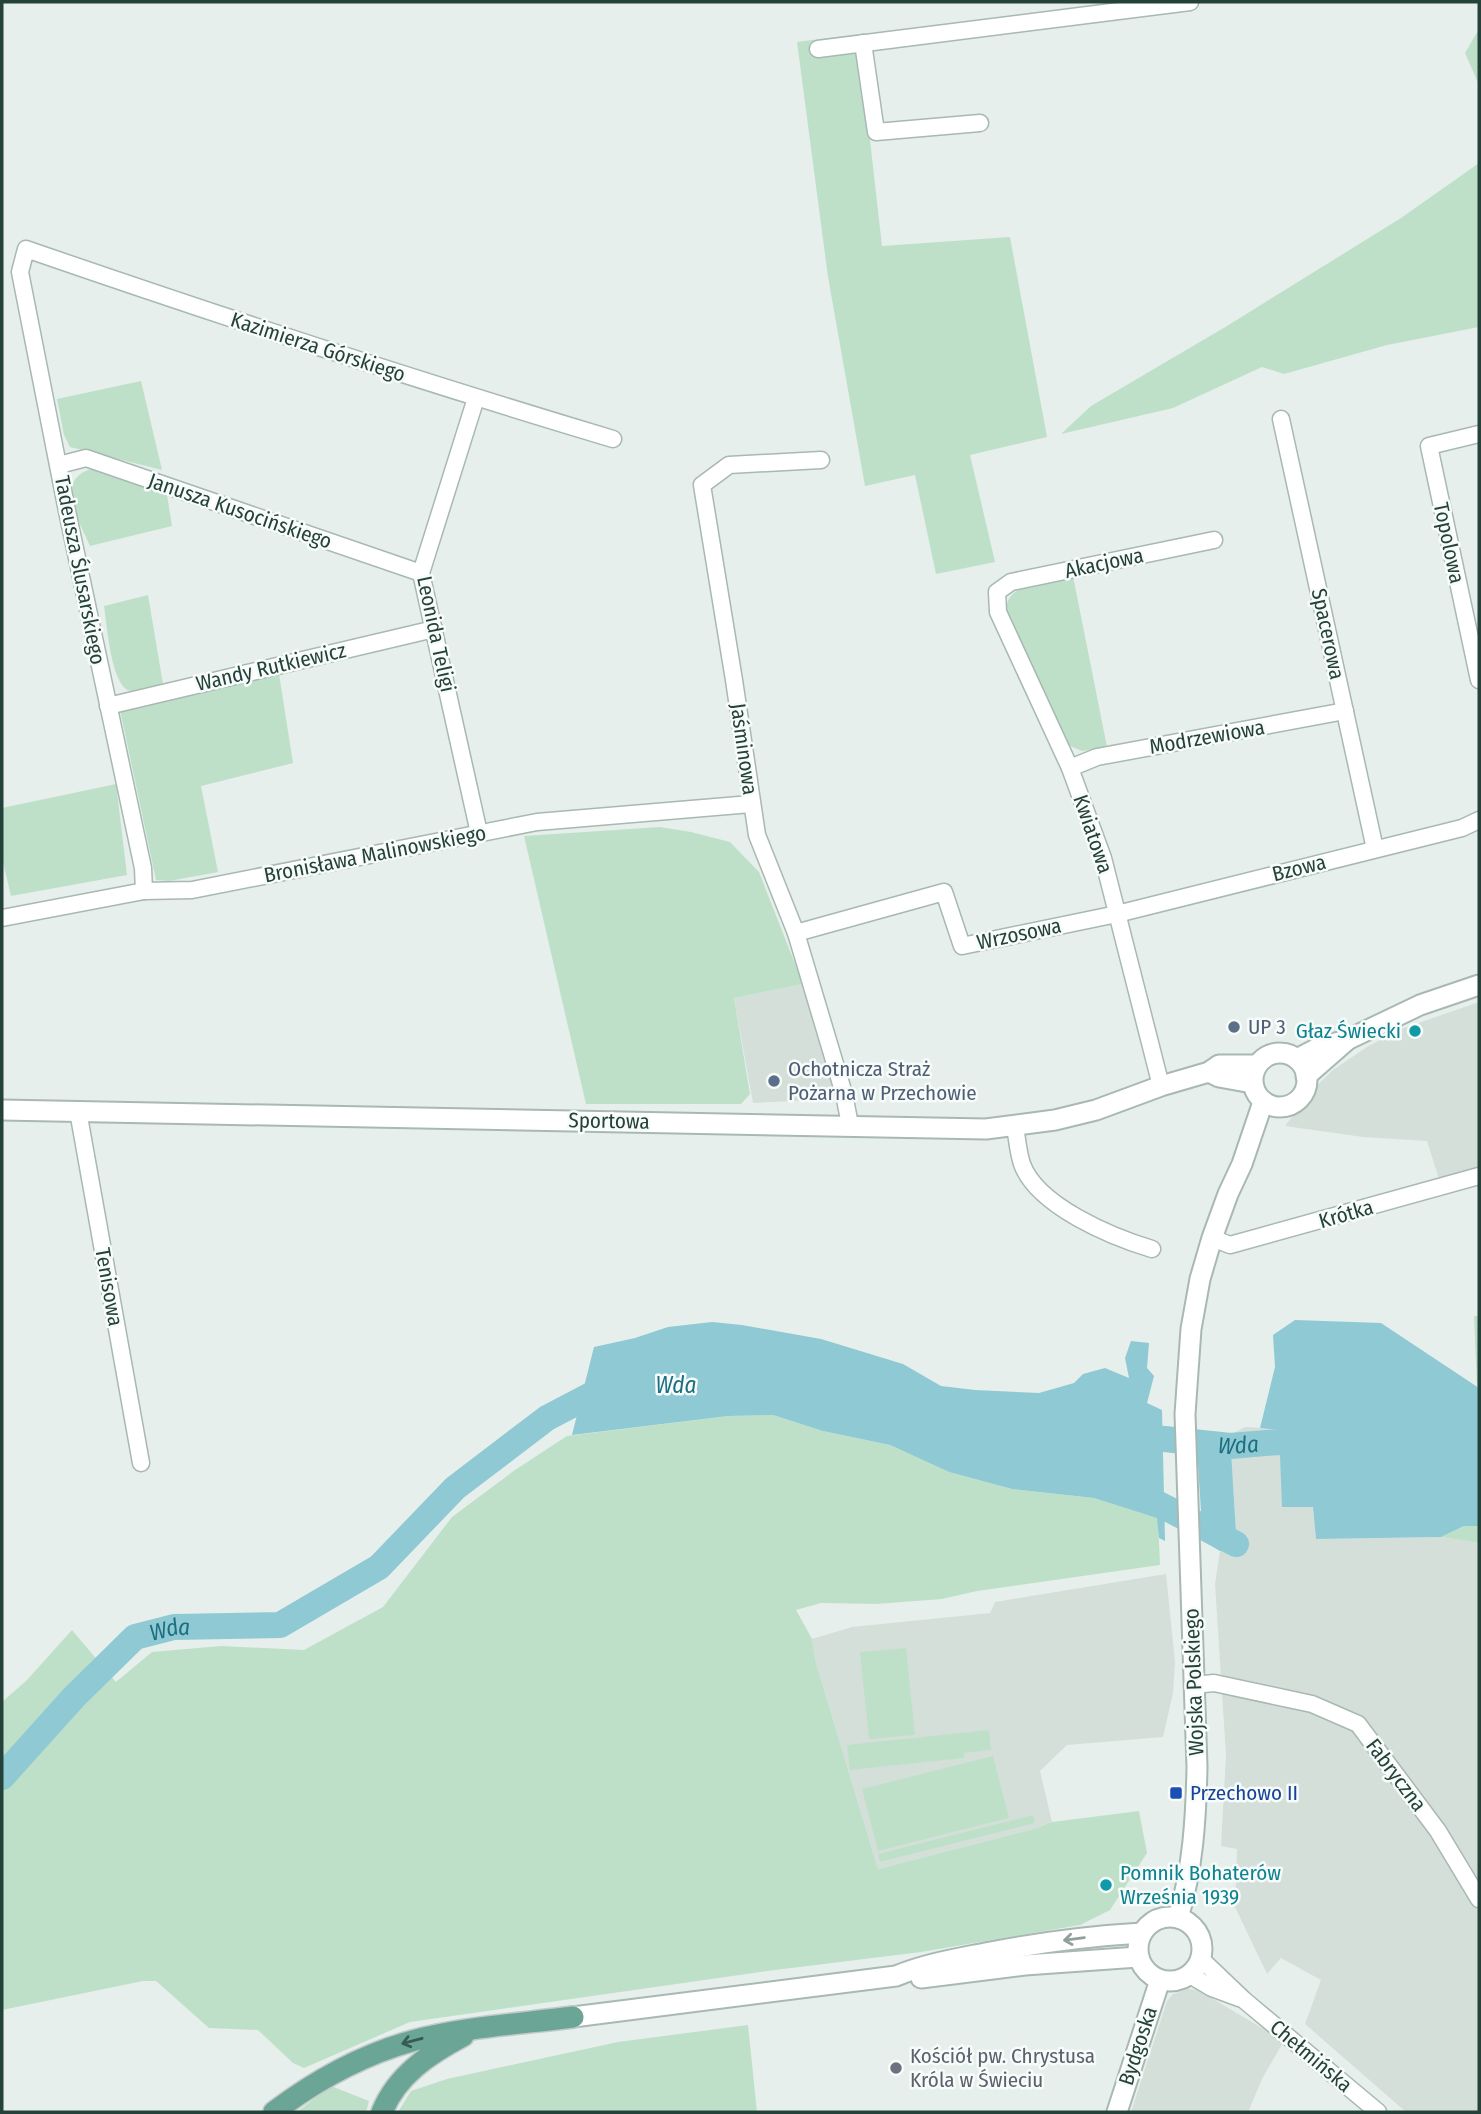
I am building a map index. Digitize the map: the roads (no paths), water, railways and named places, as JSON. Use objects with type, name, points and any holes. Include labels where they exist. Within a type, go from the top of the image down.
[{"type":"main road","points":[[274,2112],[316,2083],[374,2054],[415,2040],[573,2017]]},
{"type":"main road","points":[[382,2112],[395,2089],[418,2064],[448,2044],[479,2029]]},
{"type":"street","points":[[818,49],[1190,2]]},
{"type":"street","points":[[863,43],[876,132],[980,123]]},
{"type":"street","name":"Kazimierza Górskiego","points":[[26,249],[476,398],[613,439]]},
{"type":"street","name":"Tadeusza Ślusarskiego","points":[[26,249],[20,272],[143,868],[144,891]]},
{"type":"street","name":"Leonida Teligi","points":[[476,398],[421,573],[480,833]]},
{"type":"street","name":"Spacerowa","points":[[1281,419],[1375,849]]},
{"type":"street","name":"Topolowa","points":[[1479,434],[1429,446],[1479,680]]},
{"type":"street","name":"Janusza Kusocińskiego","points":[[59,465],[86,458],[421,573]]},
{"type":"street","name":"Jaśminowa","points":[[821,460],[729,465],[702,485],[757,835],[796,933],[844,1094],[850,1125]]},
{"type":"street","name":"Akacjowa","points":[[997,592],[1011,582],[1214,540]]},
{"type":"street","name":"Kwiatowa","points":[[997,592],[998,611],[1070,768],[1103,858],[1161,1086]]},
{"type":"street","name":"Wandy Rutkiewicz","points":[[108,706],[434,629]]},
{"type":"street","name":"Modrzewiowa","points":[[1070,768],[1097,757],[1345,711]]},
{"type":"street","name":"Bronisława Malinowskiego","points":[[2,918],[144,891],[191,890],[537,822],[751,804]]},
{"type":"street","name":"Bzowa","points":[[1117,914],[1462,828],[1479,820]]},
{"type":"street","name":"Wrzosowa","points":[[796,933],[944,892],[961,946],[1117,914]]},
{"type":"street","points":[[1301,1068],[1389,1018],[1479,985]]},
{"type":"street","points":[[1275,1054],[1287,1054],[1301,1068],[1306,1084],[1300,1098],[1286,1107],[1270,1104],[1256,1093],[1255,1074],[1265,1058],[1275,1054]]},
{"type":"street","name":"Sportowa","points":[[2,1110],[986,1129],[1055,1120],[1096,1110],[1209,1072],[1219,1077],[1255,1074]]},
{"type":"street","points":[[1212,1238],[1228,1194],[1270,1104]]},
{"type":"street","name":"Tenisowa","points":[[78,1111],[141,1463]]},
{"type":"street","points":[[1015,1126],[1023,1165],[1038,1191],[1088,1224],[1119,1239],[1152,1249]]},
{"type":"street","name":"Krótka","points":[[1212,1238],[1230,1245],[1479,1176]]},
{"type":"street","name":"Wojska Polskiego","points":[[1178,1918],[1186,1893],[1196,1813],[1197,1767],[1189,1569],[1186,1383],[1191,1329],[1200,1279],[1212,1238]]},
{"type":"street","name":"Fabryczna","points":[[1193,1685],[1214,1683],[1311,1704],[1358,1724],[1438,1831],[1479,1899]]},
{"type":"street","points":[[1178,1918],[1195,1929],[1200,1938],[1195,1967],[1170,1982],[1160,1980],[1150,1975],[1143,1967],[1138,1945],[1142,1933],[1157,1920],[1178,1918]]},
{"type":"street","points":[[573,2017],[895,1976],[937,1962],[1027,1945],[1099,1935],[1142,1933]]},
{"type":"street","points":[[895,1976],[918,1979],[1025,1965],[1139,1957]]},
{"type":"street","name":"Chełmińska","points":[[1195,1967],[1212,1988],[1244,2000],[1378,2112]]},
{"type":"street","name":"Bydgoska","points":[[1116,2112],[1160,1980]]},
{"type":"water","points":[[1295,1320],[1381,1323],[1479,1388],[1479,1526],[1464,1526],[1441,1537],[1316,1539],[1313,1507],[1282,1507],[1279,1430],[1260,1428],[1275,1367],[1273,1335]]},
{"type":"water","points":[[712,1322],[821,1339],[903,1364],[941,1386],[975,1390],[1039,1393],[1074,1383],[1083,1374],[1105,1368],[1129,1378],[1125,1358],[1131,1341],[1149,1343],[1147,1368],[1154,1376],[1147,1403],[1162,1410],[1165,1541],[1159,1538],[1157,1518],[1094,1498],[1012,1489],[949,1472],[890,1445],[823,1431],[773,1415],[728,1416],[572,1435],[594,1347],[668,1327]]},
{"type":"water","points":[[1196,1434],[1230,1435],[1237,1548],[1220,1551],[1203,1541]]},
{"type":"waterway","name":"Wda","points":[[2,1777],[74,1697],[135,1637],[174,1627],[280,1625],[379,1567],[455,1488],[547,1418],[610,1385]]},
{"type":"waterway","name":"Wda","points":[[1127,1435],[1230,1446],[1279,1442],[1315,1448]]},
{"type":"waterway","points":[[1137,1486],[1149,1499],[1236,1544]]},
{"type":"place","name":"UP 3","points":[[1234,1027]]},
{"type":"place","name":"Głaz Świecki","points":[[1415,1031]]},
{"type":"place","name":"Ochotnicza Straż Pożarna w Przechowie","points":[[774,1081]]},
{"type":"place","name":"Przechowo II","points":[[1176,1793]]},
{"type":"place","name":"Pomnik Bohaterów Września 1939","points":[[1106,1885]]},
{"type":"place","name":"Kościół pw. Chrystusa Króla w Świeciu","points":[[896,2068]]}]
